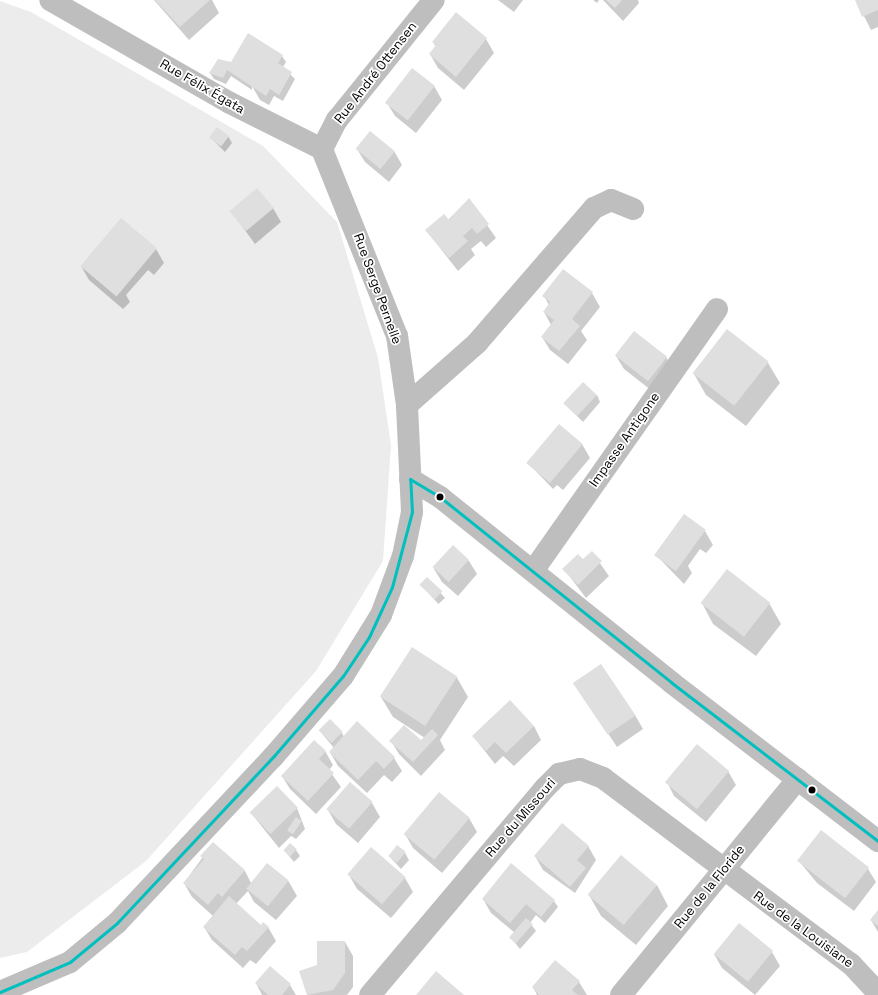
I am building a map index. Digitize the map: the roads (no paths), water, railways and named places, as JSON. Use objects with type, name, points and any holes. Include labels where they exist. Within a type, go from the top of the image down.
[{"type":"street","name":"Rue Félix Égata","points":[[50,0],[236,107],[322,149]]},
{"type":"street","name":"Rue André Ottensen","points":[[322,149],[337,120],[434,0]]},
{"type":"street","name":"Rue Serge Pernelle","points":[[0,992],[44,976],[70,962],[117,923],[273,757],[343,676],[378,620],[392,587],[412,512],[407,405],[397,336],[334,186],[322,149]]},
{"type":"street","points":[[407,405],[477,343],[594,208],[611,200],[633,209]]},
{"type":"street","name":"Impasse Antigone","points":[[533,571],[717,309]]},
{"type":"street","points":[[410,479],[440,497],[878,841]]},
{"type":"street","name":"Rue du Missouri","points":[[370,995],[545,788],[566,772],[580,769],[603,778],[724,872]]},
{"type":"street","name":"Rue de la Floride","points":[[621,995],[724,872],[798,778]]},
{"type":"street","name":"Rue de la Louisiane","points":[[724,872],[851,964],[878,993]]}]
